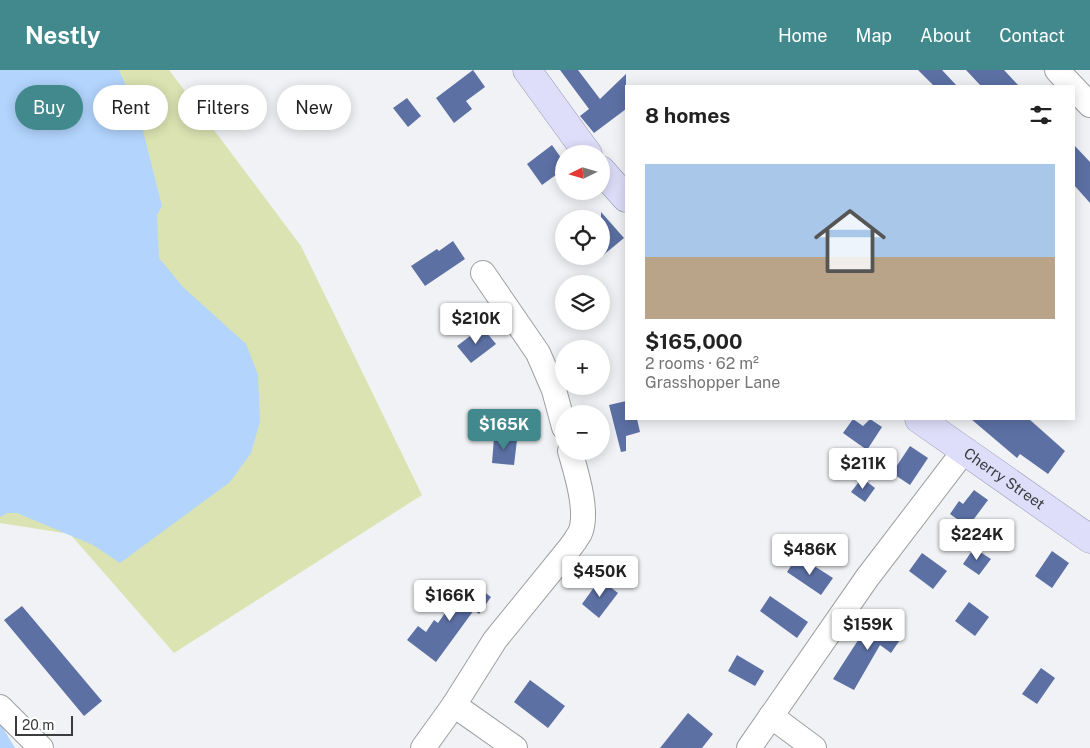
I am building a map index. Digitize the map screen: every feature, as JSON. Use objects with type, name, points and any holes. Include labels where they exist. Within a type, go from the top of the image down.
[{"type":"main road","points":[[527,70],[581,145]]},
{"type":"main road","points":[[610,180],[625,197]]},
{"type":"main road","name":"Cherry Street","points":[[920,420],[1090,539]]},
{"type":"street","points":[[1057,70],[1071,85]]},
{"type":"street","points":[[1075,89],[1090,105]]},
{"type":"street","points":[[483,273],[538,353],[554,390],[558,405]]},
{"type":"street","points":[[749,748],[867,578],[964,451]]},
{"type":"street","points":[[423,748],[454,705],[495,640],[580,533],[583,522],[582,506],[573,460]]},
{"type":"street","points":[[454,705],[515,748]]},
{"type":"street","points":[[0,707],[41,748]]},
{"type":"street","points":[[771,716],[814,748]]},
{"type":"green space","points":[[0,70],[169,70],[180,85],[178,85],[178,130],[214,130],[301,246],[422,495],[174,653],[70,534],[0,523]]},
{"type":"water","points":[[0,70],[119,70],[126,85],[93,85],[93,130],[143,130],[162,206],[157,215],[159,258],[183,287],[246,344],[258,375],[260,421],[251,453],[230,482],[120,563],[93,545],[17,513],[7,513],[0,517]]},
{"type":"water","points":[[0,723],[15,748],[0,748]]},
{"type":"building","points":[[473,70],[485,87],[466,101],[472,109],[454,123],[436,98]]},
{"type":"building","points":[[560,70],[578,70],[600,99],[626,74],[625,110],[594,133],[580,116],[589,109]]},
{"type":"building","points":[[918,70],[942,70],[956,85],[933,85]]},
{"type":"building","points":[[966,70],[1004,70],[1018,85],[980,85]]},
{"type":"building","points":[[407,98],[421,116],[408,127],[393,108]]},
{"type":"building","points":[[552,145],[555,149],[555,176],[542,185],[527,164]]},
{"type":"building","points":[[1075,146],[1090,162],[1090,203],[1075,186]]},
{"type":"building","points":[[610,222],[624,238],[610,250]]},
{"type":"building","points":[[453,241],[465,259],[425,286],[411,266]]},
{"type":"building","points":[[482,327],[496,344],[471,363],[457,346]]},
{"type":"building","points":[[625,401],[625,420],[637,420],[640,432],[626,436],[626,451],[621,452],[609,405]]},
{"type":"building","points":[[852,420],[863,426],[872,420],[882,427],[867,450],[843,433]]},
{"type":"building","points":[[972,420],[1030,420],[1065,451],[1048,474],[1020,454],[1017,458]]},
{"type":"building","points":[[494,438],[517,440],[514,465],[492,463]]},
{"type":"building","points":[[910,446],[928,458],[910,485],[892,473]]},
{"type":"building","points":[[862,478],[875,488],[865,502],[851,492]]},
{"type":"building","points":[[974,490],[988,500],[968,527],[950,514],[959,501],[963,504]]},
{"type":"building","points":[[974,548],[991,559],[979,575],[963,564]]},
{"type":"building","points":[[1052,551],[1069,563],[1052,588],[1035,576]]},
{"type":"building","points":[[922,553],[947,571],[933,589],[909,571]]},
{"type":"building","points":[[796,558],[806,565],[808,562],[833,578],[821,595],[787,572]]},
{"type":"building","points":[[600,579],[618,593],[599,618],[582,604]]},
{"type":"building","points":[[468,580],[491,597],[479,614],[474,610],[436,662],[407,640],[418,626],[426,632],[434,620],[438,623]]},
{"type":"building","points":[[770,596],[808,622],[797,638],[760,611]]},
{"type":"building","points":[[969,602],[989,617],[975,636],[955,621]]},
{"type":"building","points":[[22,606],[102,701],[84,716],[4,620]]},
{"type":"building","points":[[875,614],[904,634],[891,653],[880,645],[854,690],[833,679]]},
{"type":"building","points":[[737,655],[764,671],[755,686],[728,671]]},
{"type":"building","points":[[1041,668],[1055,678],[1037,704],[1022,694]]},
{"type":"building","points":[[530,680],[565,706],[548,728],[514,702]]},
{"type":"building","points":[[688,713],[713,734],[702,748],[660,748]]}]
